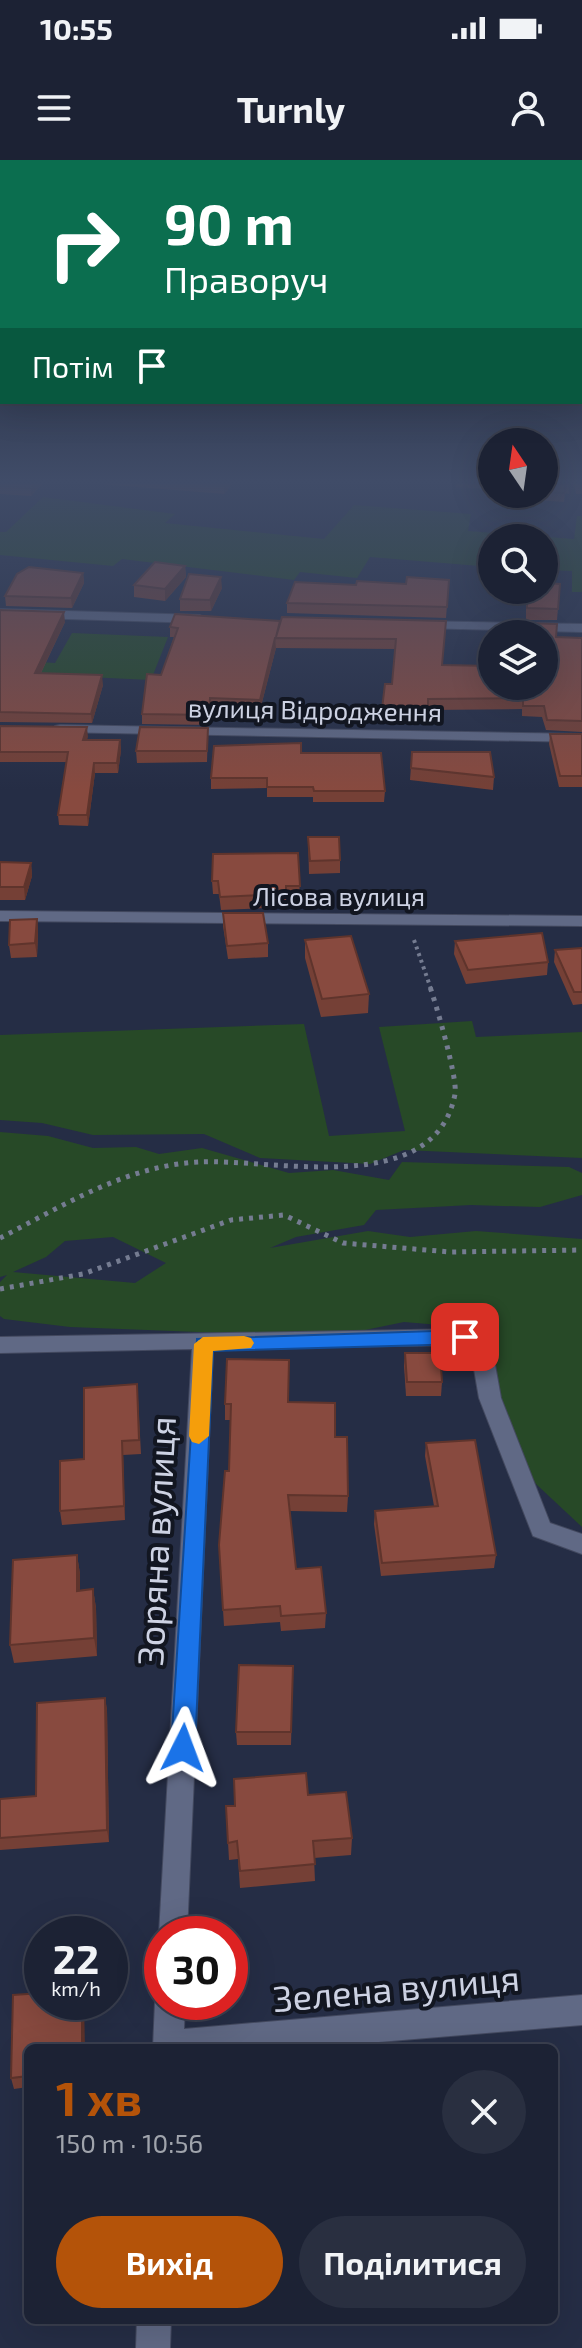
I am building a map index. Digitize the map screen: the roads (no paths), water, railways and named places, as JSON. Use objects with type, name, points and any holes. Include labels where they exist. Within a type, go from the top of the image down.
[{"type":"street","points":[[0,613],[216,619]]},
{"type":"street","points":[[407,624],[582,628]]},
{"type":"street","name":"вулиця Відродження","points":[[45,729],[582,738]]},
{"type":"street","name":"Лісова вулиця","points":[[0,916],[582,921]]},
{"type":"street","points":[[0,1345],[203,1344],[465,1337],[481,1348],[490,1398],[541,1529],[582,1544]]},
{"type":"street","name":"Зоряна вулиця","points":[[174,1916],[203,1344]]},
{"type":"street","name":"Зелена вулиця","points":[[191,2044],[582,2010]]},
{"type":"street","points":[[168,2044],[169,2020]]},
{"type":"street","points":[[153,2348],[154,2324]]}]
